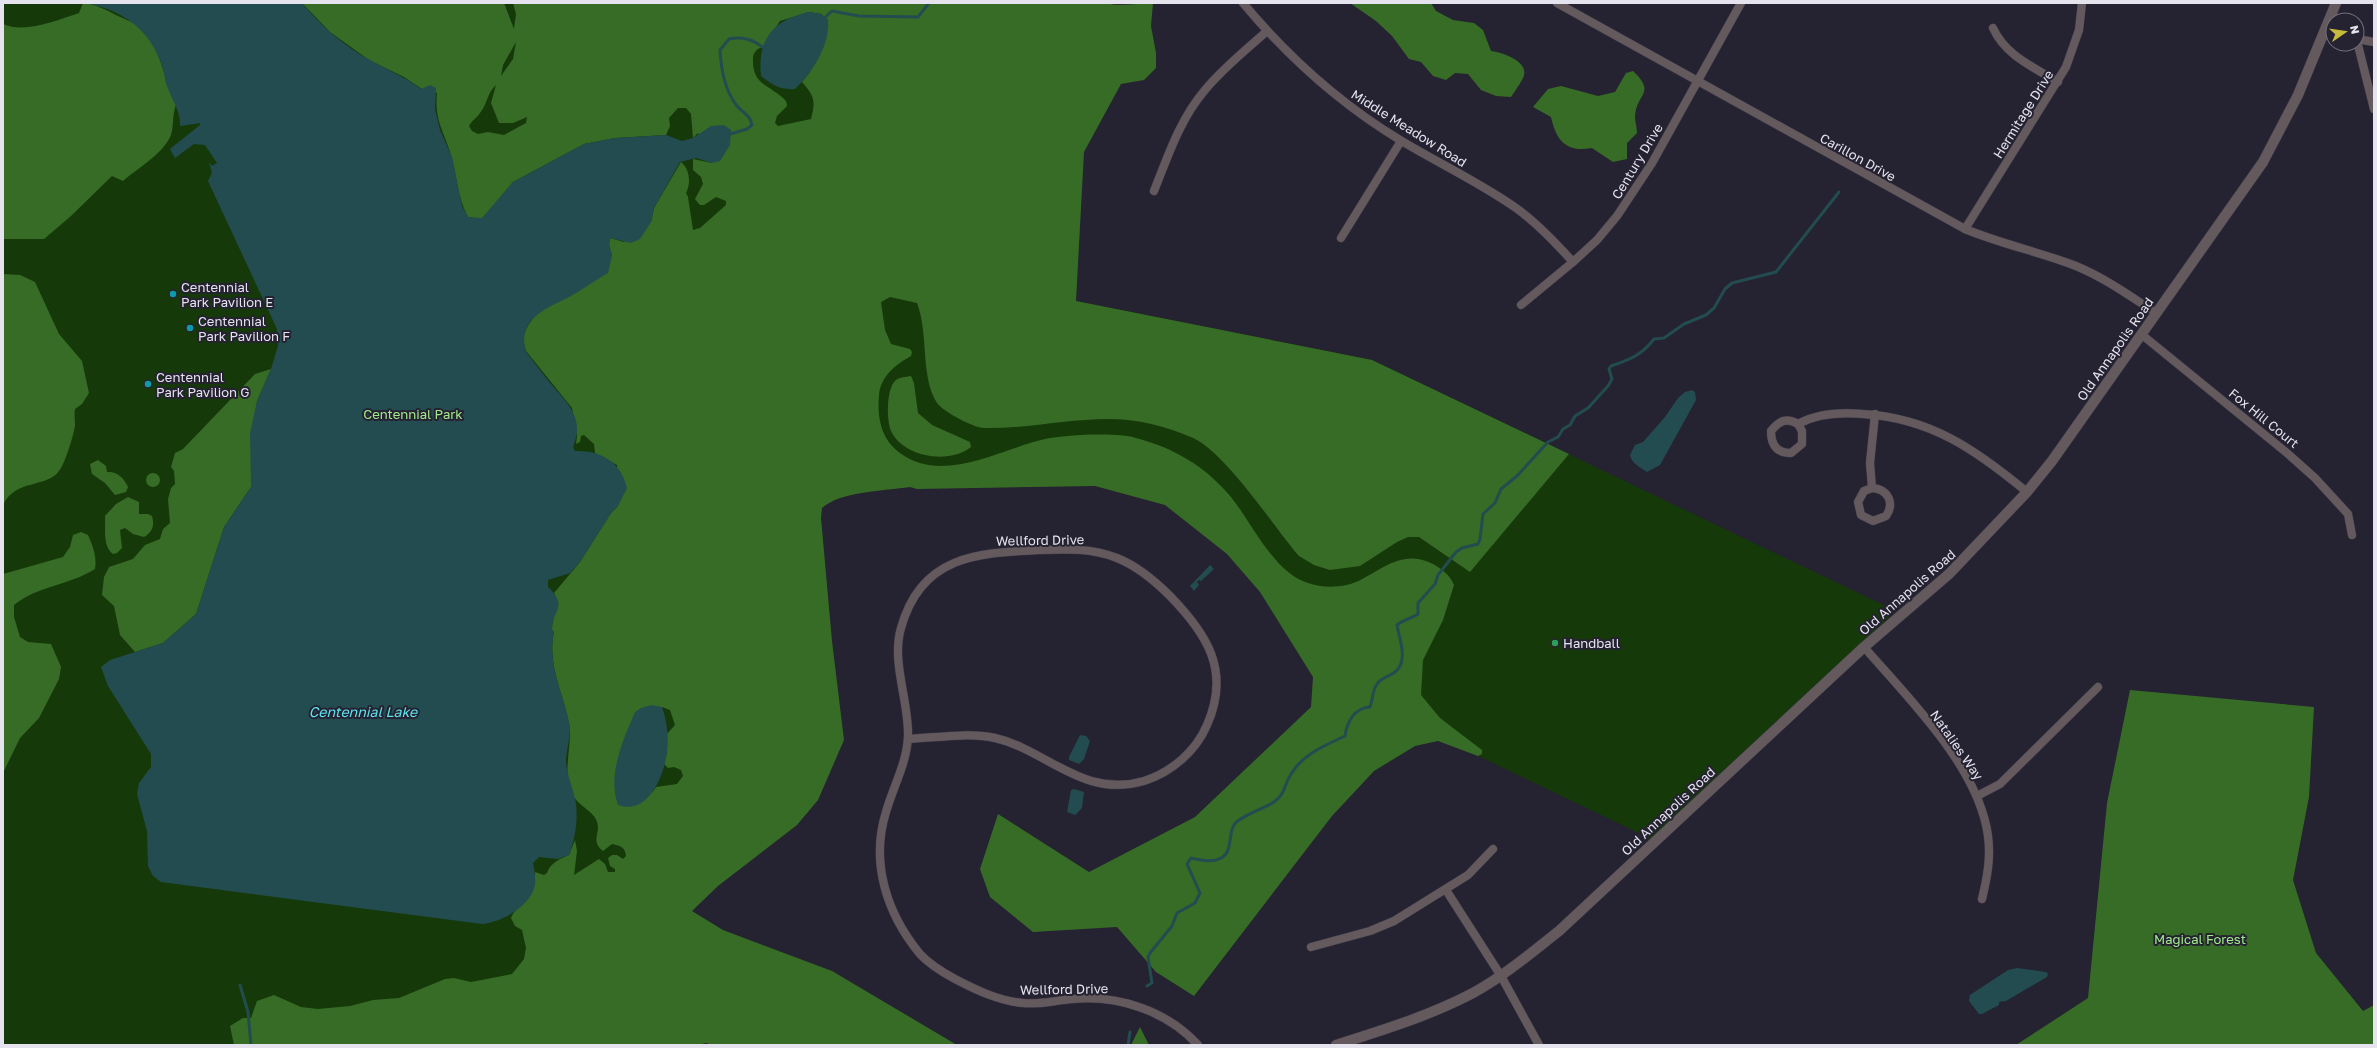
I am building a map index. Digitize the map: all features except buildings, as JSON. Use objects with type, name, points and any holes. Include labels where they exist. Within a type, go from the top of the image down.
[{"type":"street","name":"Middle Meadow Road","points":[[1243,3],[1267,31],[1319,82],[1344,102],[1401,141],[1516,208],[1553,240],[1573,262]]},
{"type":"street","name":"Carillon Drive","points":[[1557,3],[1696,82],[1965,230],[1995,242],[2076,266],[2112,284],[2156,313]]},
{"type":"street","name":"Century Drive","points":[[1521,305],[1597,240],[1635,191],[1741,3]]},
{"type":"street","name":"Hermitage Drive","points":[[1965,230],[2058,82],[2074,49],[2082,3]]},
{"type":"street","points":[[1993,28],[1997,37],[2010,52],[2058,82]]},
{"type":"street","points":[[1154,191],[1180,128],[1200,97],[1221,73],[1267,31]]},
{"type":"street","name":"Old Annapolis Road","points":[[1336,1045],[1401,1024],[1442,1008],[1501,976],[1559,931],[1864,647],[1949,574],[1990,534],[2052,461],[2263,162],[2295,102],[2325,39]]},
{"type":"street","points":[[2360,52],[2374,109]]},
{"type":"street","points":[[1341,238],[1401,141]]},
{"type":"street","name":"Fox Hill Court","points":[[2141,334],[2287,453],[2315,478],[2348,514],[2352,535]]},
{"type":"street","points":[[1798,424],[1806,420],[1830,414],[1875,414],[1898,418],[1944,434],[1986,458],[2027,492]]},
{"type":"street","points":[[1872,488],[1870,464],[1875,414]]},
{"type":"street","points":[[1782,421],[1793,421],[1798,424],[1802,431],[1802,444],[1791,453],[1778,451],[1773,445],[1771,431],[1782,421]]},
{"type":"street","points":[[1872,488],[1883,491],[1889,497],[1891,504],[1886,516],[1873,521],[1861,515],[1858,502],[1864,491],[1872,488]]},
{"type":"street","name":"Wellford Drive","points":[[908,739],[979,736],[995,738],[1083,779],[1102,784],[1124,784],[1144,781],[1166,771],[1182,760],[1204,732],[1215,699],[1216,676],[1211,654],[1203,634],[1186,612],[1159,586],[1121,559],[1103,553],[1077,549],[986,552],[966,558],[941,570],[925,583],[906,613],[900,632],[898,650],[906,708],[908,739],[901,774],[884,817],[879,857],[884,890],[899,921],[922,956],[937,969],[973,988],[1005,1001],[1024,1004],[1094,998],[1116,1000],[1151,1011],[1174,1025],[1198,1045]]},
{"type":"street","name":"Natalies Way","points":[[1864,647],[1933,729],[1963,769],[1977,796],[1988,836],[1989,853],[1982,899]]},
{"type":"street","points":[[1977,796],[1991,790],[2009,777],[2098,687]]},
{"type":"street","points":[[1311,947],[1370,931],[1394,922],[1468,875],[1493,849]]},
{"type":"street","points":[[1446,890],[1501,976],[1539,1045]]},
{"type":"green space","name":"Centennial Park","points":[[3,3],[1027,3],[1076,301],[1372,360],[1896,611],[1651,839],[1395,716],[1194,516],[1112,474],[1045,480],[816,488],[655,920],[664,1045],[3,1045]]},
{"type":"green space","points":[[83,3],[101,8],[137,25],[145,32],[151,41],[161,62],[176,105],[171,135],[162,148],[150,160],[123,181],[112,176],[71,216],[44,239],[3,239],[3,24],[12,27],[31,27],[41,25],[79,13]]},
{"type":"green space","points":[[302,3],[504,3],[514,29],[516,14],[513,3],[1107,3],[1123,5],[1153,3],[1151,26],[1156,53],[1156,68],[1144,80],[1121,84],[1084,152],[1076,301],[1372,360],[1569,454],[1470,572],[1419,537],[1408,537],[1397,542],[1360,566],[1330,570],[1314,565],[1299,556],[1234,474],[1206,446],[1193,438],[1162,427],[1130,420],[1093,419],[1015,427],[984,428],[973,425],[951,414],[937,403],[928,380],[923,328],[917,303],[890,297],[881,302],[885,330],[891,344],[910,349],[912,352],[911,356],[894,367],[880,388],[879,412],[884,435],[900,453],[917,462],[934,466],[972,462],[1045,439],[1078,435],[1116,435],[1136,438],[1176,453],[1200,467],[1211,476],[1231,497],[1274,558],[1296,578],[1313,585],[1332,587],[1356,582],[1393,562],[1412,558],[1433,564],[1440,568],[1450,578],[1454,585],[1443,620],[1423,660],[1421,695],[1440,718],[1482,750],[1482,754],[1478,756],[1438,741],[1415,746],[1374,771],[1332,816],[1194,996],[1156,972],[1117,927],[1033,932],[990,897],[980,869],[998,814],[1089,872],[1195,817],[1311,707],[1313,677],[1260,592],[1227,554],[1165,505],[1095,486],[917,489],[910,487],[851,495],[830,502],[822,508],[821,518],[832,641],[844,740],[818,800],[797,825],[718,886],[692,911],[723,930],[832,971],[957,1045],[712,1045],[706,1043],[698,1045],[234,1045],[230,1026],[243,1018],[251,1018],[257,1001],[274,995],[301,1007],[318,1009],[350,1006],[373,1000],[399,998],[445,979],[454,978],[471,982],[512,974],[524,959],[526,948],[522,930],[515,926],[511,918],[514,912],[529,896],[534,882],[535,872],[544,875],[547,873],[553,864],[569,855],[575,840],[577,851],[574,875],[599,859],[605,864],[608,872],[615,872],[615,869],[610,866],[608,858],[612,855],[617,855],[623,859],[626,856],[624,849],[618,845],[612,844],[603,851],[599,847],[596,840],[598,826],[595,818],[575,799],[573,795],[568,777],[570,741],[569,723],[554,667],[552,644],[554,632],[552,630],[552,625],[556,602],[554,593],[580,562],[611,513],[618,506],[617,465],[595,453],[594,444],[584,435],[581,436],[580,442],[576,444],[577,436],[572,408],[526,351],[524,336],[529,324],[536,315],[612,256],[609,245],[610,238],[624,242],[651,222],[654,208],[681,162],[684,165],[689,177],[689,185],[686,193],[688,197],[693,230],[700,228],[726,205],[726,201],[716,197],[704,205],[700,205],[695,199],[703,184],[701,177],[693,170],[693,159],[712,163],[698,133],[693,138],[691,114],[686,108],[678,108],[669,118],[670,126],[666,135],[615,138],[584,144],[513,182],[482,219],[468,217],[462,203],[452,158],[437,111],[437,93],[422,89],[404,77],[369,60],[330,32]],"holes":[[[809,12],[821,14],[828,20],[810,72],[802,82],[809,91],[814,103],[811,119],[778,126],[775,123],[777,116],[787,106],[787,103],[758,78],[753,67],[753,56],[758,49],[763,47],[780,21]],[[516,42],[513,59],[501,76],[503,65]],[[496,85],[491,103],[499,123],[513,123],[527,117],[526,123],[504,135],[488,132],[478,134],[472,131],[469,126],[485,106],[493,88]],[[662,707],[670,710],[675,725],[667,734],[667,752],[664,764],[668,768],[674,767],[681,770],[683,776],[677,784],[656,787],[652,793]]]},
{"type":"green space","points":[[1350,3],[1431,3],[1436,11],[1453,20],[1474,23],[1483,30],[1491,51],[1507,55],[1522,65],[1524,77],[1511,97],[1496,96],[1481,90],[1468,74],[1455,73],[1446,80],[1433,76],[1421,62],[1409,59],[1392,36],[1376,21]]},
{"type":"green space","points":[[1633,71],[1644,85],[1644,89],[1636,109],[1635,117],[1637,133],[1627,143],[1627,159],[1613,162],[1592,148],[1583,149],[1569,146],[1559,138],[1551,117],[1533,107],[1548,89],[1561,86],[1598,96],[1615,92],[1626,73]]},
{"type":"green space","points":[[3,274],[20,275],[35,282],[59,334],[82,361],[89,393],[82,404],[75,409],[75,425],[73,435],[59,471],[47,480],[15,491],[8,497],[3,505]]},
{"type":"green space","points":[[271,369],[257,401],[251,460],[251,487],[224,527],[196,614],[163,643],[135,652],[120,635],[114,606],[102,595],[104,577],[109,567],[133,559],[145,545],[160,539],[163,529],[170,523],[168,499],[171,488],[175,484],[174,471],[171,467],[175,453],[183,449],[255,374]]},
{"type":"green space","points":[[911,376],[914,383],[918,413],[932,425],[970,442],[971,447],[952,456],[929,456],[907,448],[892,433],[888,414],[890,390],[896,380]]},
{"type":"green space","points":[[98,460],[106,466],[107,472],[117,474],[122,478],[128,487],[126,492],[115,495],[105,483],[92,474],[90,464]]},
{"type":"green space","points":[[150,473],[156,473],[160,477],[160,483],[156,487],[150,487],[146,483],[146,477]]},
{"type":"green space","points":[[128,497],[139,502],[139,514],[148,514],[152,516],[153,526],[151,531],[144,537],[133,534],[125,528],[120,530],[122,548],[117,553],[113,554],[107,546],[105,536],[105,516],[116,504]]},
{"type":"green space","points":[[81,532],[88,535],[95,556],[95,569],[75,579],[43,589],[14,605],[14,617],[20,637],[28,642],[51,644],[61,667],[59,679],[39,718],[20,738],[3,773],[3,574],[63,557],[70,547],[73,535]]},
{"type":"green space","name":"Magical Forest","points":[[2130,690],[2314,707],[2309,797],[2293,880],[2316,953],[2363,1011],[2374,1005],[2374,1045],[2016,1045],[2088,998],[2107,803]]},
{"type":"green space","points":[[1140,1027],[1149,1045],[1131,1045]]},
{"type":"water","name":"Centennial Lake","points":[[85,3],[302,3],[333,35],[351,49],[403,77],[421,89],[430,85],[436,88],[435,109],[440,130],[452,157],[462,206],[468,217],[482,218],[513,182],[584,144],[615,138],[666,135],[682,141],[693,138],[711,126],[724,125],[731,130],[730,145],[720,161],[712,163],[696,158],[680,162],[654,208],[651,222],[640,239],[631,243],[610,238],[609,245],[612,256],[608,273],[571,296],[544,310],[536,316],[525,331],[524,341],[526,352],[573,412],[577,428],[573,447],[575,451],[593,453],[608,459],[620,471],[627,488],[618,506],[611,513],[580,562],[570,573],[548,580],[548,587],[557,599],[558,604],[552,629],[554,632],[552,644],[554,667],[569,723],[570,732],[566,765],[576,804],[576,830],[569,855],[558,859],[539,857],[533,863],[535,885],[532,893],[522,906],[507,916],[490,923],[482,924],[161,882],[153,876],[148,866],[147,831],[137,794],[139,783],[151,767],[151,754],[108,686],[101,667],[110,660],[163,643],[196,614],[224,527],[251,487],[250,433],[257,401],[271,369],[278,346],[277,329],[208,181],[212,173],[209,162],[212,166],[217,163],[205,145],[194,144],[175,158],[170,149],[200,125],[200,123],[180,126],[176,106],[166,84],[164,70],[157,52],[142,31],[123,16],[99,6]]},
{"type":"water","points":[[809,12],[821,14],[828,20],[826,39],[819,58],[808,75],[795,89],[785,89],[776,86],[761,76],[760,63],[765,41],[777,26],[786,20]]},
{"type":"water","points":[[1692,390],[1695,392],[1696,400],[1660,465],[1647,472],[1637,465],[1631,458],[1630,455],[1635,445],[1643,442],[1665,417],[1678,398],[1685,392]]},
{"type":"water","points":[[1210,565],[1214,569],[1201,581],[1199,580],[1197,582],[1199,585],[1194,591],[1190,586]]},
{"type":"water","points":[[651,705],[662,707],[668,735],[668,746],[662,772],[653,792],[638,805],[629,807],[618,805],[614,782],[615,770],[621,746],[635,712],[641,708]]},
{"type":"water","points":[[1080,735],[1086,736],[1090,741],[1084,759],[1079,764],[1069,760],[1069,757]]},
{"type":"water","points":[[1074,789],[1084,792],[1082,808],[1075,815],[1067,812],[1071,790]]},
{"type":"water","points":[[2017,968],[2046,972],[2048,974],[2047,977],[2006,1001],[1999,1002],[1999,1005],[1982,1014],[1979,1014],[1969,1001],[1970,995],[2008,970]]},
{"type":"waterway","points":[[823,19],[832,11],[859,16],[918,17],[929,3]]},
{"type":"waterway","points":[[727,135],[747,129],[752,125],[748,117],[737,106],[729,94],[721,65],[720,50],[729,39],[739,38],[753,41],[765,49]]},
{"type":"waterway","points":[[1147,986],[1152,983],[1148,957],[1150,953],[1172,926],[1177,913],[1195,903],[1200,893],[1187,864],[1191,858],[1210,861],[1217,860],[1225,855],[1229,847],[1232,829],[1236,822],[1274,802],[1281,795],[1291,774],[1302,761],[1315,751],[1345,736],[1352,717],[1360,710],[1370,707],[1374,689],[1377,684],[1382,679],[1393,674],[1402,662],[1402,649],[1397,625],[1402,621],[1418,614],[1418,603],[1435,584],[1438,575],[1456,552],[1462,548],[1478,544],[1483,514],[1495,503],[1501,489],[1517,476],[1548,442],[1558,437],[1563,429],[1570,425],[1575,416],[1588,408],[1608,386],[1612,379],[1609,369],[1611,366],[1624,362],[1640,353],[1654,339],[1664,338],[1684,324],[1706,315],[1714,308],[1725,289],[1732,283],[1776,272],[1839,192]]},
{"type":"waterway","points":[[240,985],[248,1012],[251,1045]]},
{"type":"waterway","points":[[1128,1045],[1130,1032]]},
{"type":"place","name":"Centennial Park Pavilion E","points":[[173,294]]},
{"type":"place","name":"Centennial Park Pavilion F","points":[[190,328]]},
{"type":"place","name":"Centennial Park Pavilion G","points":[[148,384]]},
{"type":"place","name":"Handball","points":[[1555,643]]}]
